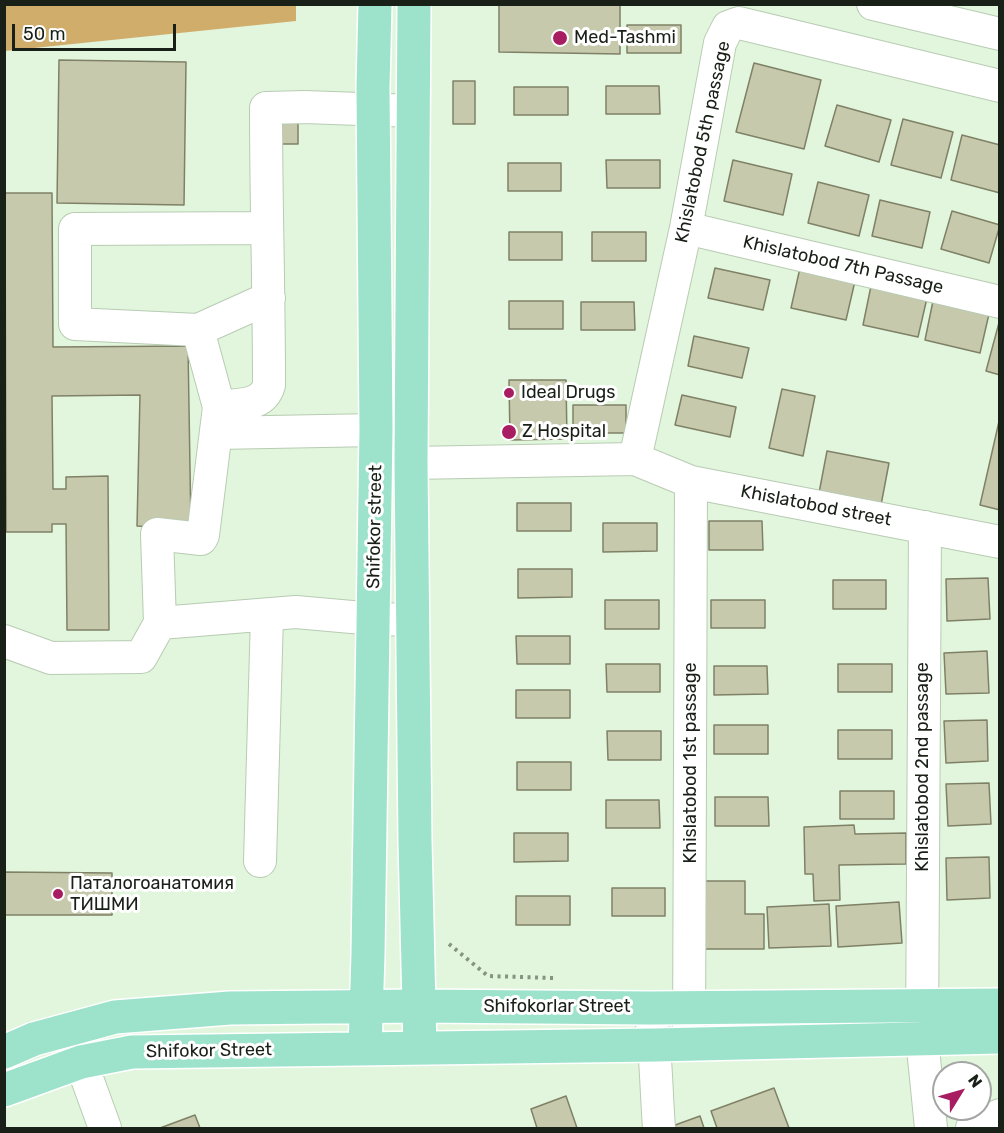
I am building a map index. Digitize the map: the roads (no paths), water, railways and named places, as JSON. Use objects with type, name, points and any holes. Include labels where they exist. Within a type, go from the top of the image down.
[{"type":"main road","name":"Shifokor street","points":[[364,1049],[368,955],[376,430],[373,109],[375,4]]},
{"type":"main road","name":"Shifokor street","points":[[414,4],[411,464],[415,842],[421,1006],[420,1048]]},
{"type":"main road","name":"Shifokorlar Street","points":[[4,1052],[34,1039],[115,1017],[204,1010],[421,1006],[650,1008],[999,1005]]},
{"type":"main road","points":[[420,1048],[656,1046],[999,1036]]},
{"type":"main road","name":"Shifokor Street","points":[[4,1090],[81,1062],[132,1052],[420,1048]]},
{"type":"street","points":[[873,4],[999,34]]},
{"type":"street","points":[[956,4],[999,13]]},
{"type":"street","name":"Khislatobod 5th passage","points":[[635,459],[686,228],[720,43],[728,27],[739,23],[999,86]]},
{"type":"street","points":[[217,420],[250,403],[261,400],[267,393],[269,385],[266,108],[414,111]]},
{"type":"street","points":[[266,228],[75,229],[75,324],[198,330],[269,298]]},
{"type":"street","name":"Khislatobod 7th Passage","points":[[686,228],[999,302]]},
{"type":"street","points":[[4,641],[51,658],[141,657],[160,623],[158,534],[201,539],[203,535],[217,420],[198,330]]},
{"type":"street","points":[[217,420],[376,430]]},
{"type":"street","points":[[411,464],[635,459]]},
{"type":"street","name":"Khislatobod street","points":[[635,459],[691,482],[999,542]]},
{"type":"street","name":"Khislatobod 1st passage","points":[[689,1045],[691,482]]},
{"type":"street","name":"Khislatobod 2nd passage","points":[[925,527],[922,975],[924,1006],[922,1038],[931,1128]]},
{"type":"street","points":[[160,623],[296,612],[412,620]]},
{"type":"street","points":[[260,861],[267,615]]},
{"type":"street","points":[[650,1008],[656,1046],[655,1070],[659,1128]]},
{"type":"street","points":[[81,1062],[105,1128]]},
{"type":"street","points":[[972,1128],[999,1115]]},
{"type":"place","name":"Med-Tashmi","points":[[560,38]]},
{"type":"place","name":"Ideal Drugs","points":[[509,393]]},
{"type":"place","name":"Z Hospital","points":[[509,432]]},
{"type":"place","name":"Паталогоанатомия ТИШМИ","points":[[58,894]]}]
